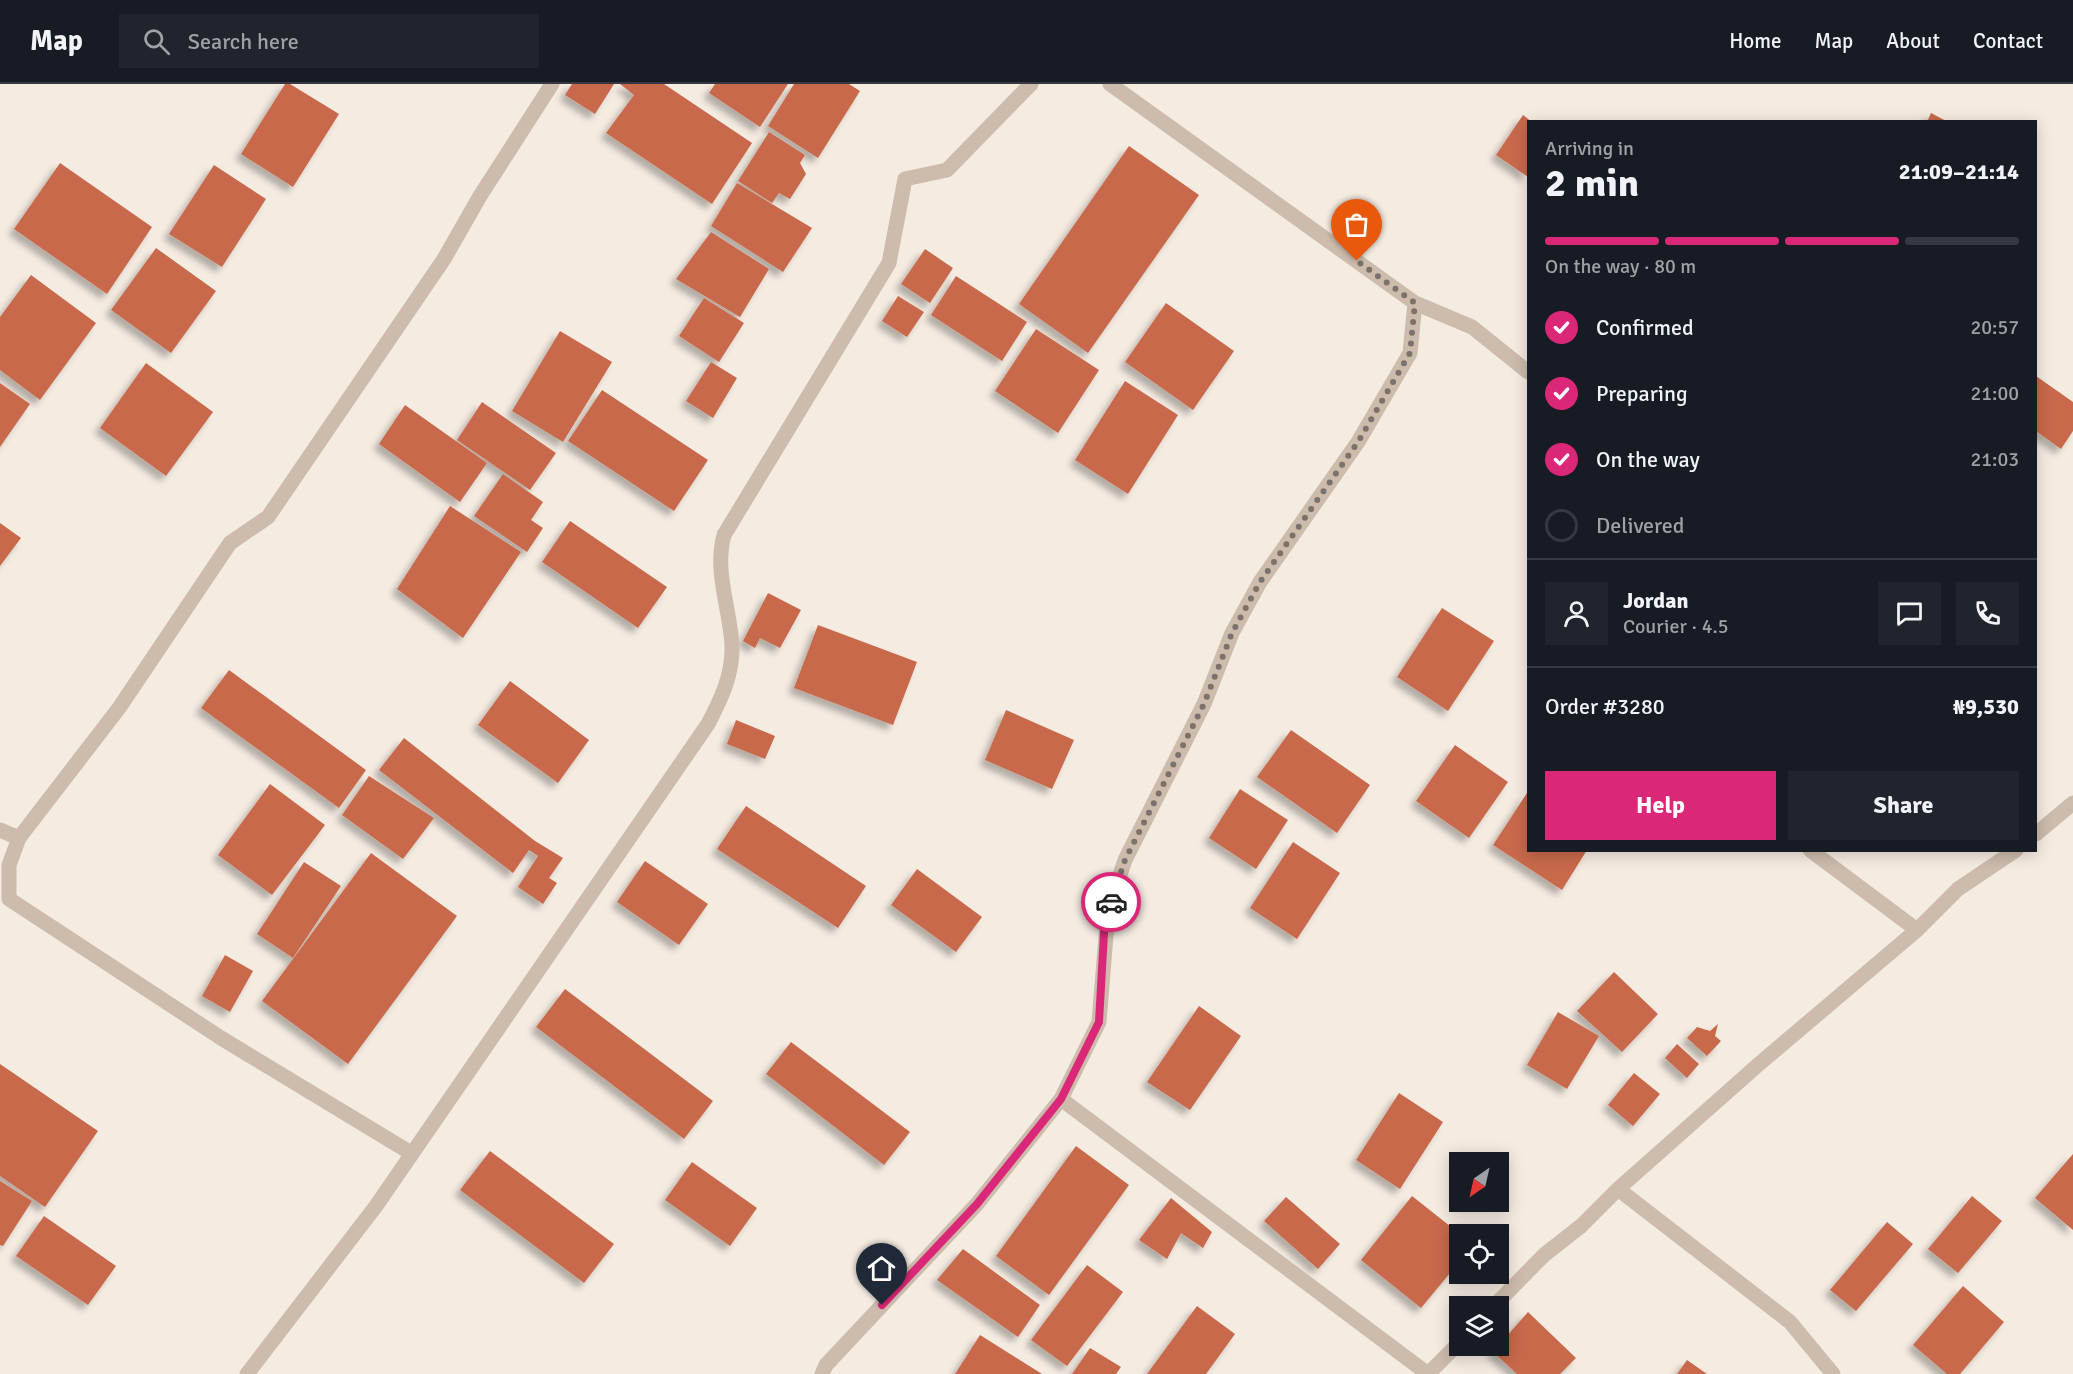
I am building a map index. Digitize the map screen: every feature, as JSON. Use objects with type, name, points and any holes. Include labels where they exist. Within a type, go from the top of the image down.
[{"type":"street","points":[[411,1153],[4,903],[9,865],[19,838],[119,708],[230,543],[268,517],[438,268],[480,196],[552,84]]},
{"type":"street","points":[[247,1374],[376,1206],[708,724],[726,690],[732,647],[720,553],[724,535],[889,264],[905,179],[947,170],[1031,84]]},
{"type":"street","points":[[1110,84],[1415,303],[1472,327],[1527,371]]},
{"type":"street","points":[[822,1374],[834,1357],[977,1204],[1061,1099],[1099,1022],[1108,911],[1125,860],[1204,704],[1232,633],[1260,582],[1358,442],[1410,353],[1415,303]]},
{"type":"street","points":[[2037,833],[2073,803]]},
{"type":"street","points":[[0,830],[19,838]]},
{"type":"street","points":[[1813,852],[1917,930]]},
{"type":"street","points":[[1504,1296],[1544,1255],[1581,1226],[1617,1189],[1917,930],[1958,889],[2013,852]]},
{"type":"street","points":[[1061,1099],[1428,1374],[1449,1353]]},
{"type":"street","points":[[1617,1189],[1790,1322],[1833,1374]]},
{"type":"building","points":[[285,84],[290,84],[339,114],[293,187],[241,154]]},
{"type":"building","points":[[572,84],[614,84],[595,114],[565,95]]},
{"type":"building","points":[[620,84],[664,84],[752,143],[712,204],[606,133],[634,95]]},
{"type":"building","points":[[715,84],[788,84],[760,127],[709,93]]},
{"type":"building","points":[[794,84],[849,84],[860,91],[818,158],[768,126]]},
{"type":"building","points":[[1931,113],[1944,120],[1928,120]]},
{"type":"building","points":[[1523,115],[1529,120],[1527,120],[1527,176],[1496,155]]},
{"type":"building","points":[[769,132],[805,155],[800,163],[806,174],[790,199],[779,193],[772,203],[738,181]]},
{"type":"building","points":[[1129,146],[1199,195],[1088,353],[1019,304]]},
{"type":"building","points":[[60,163],[152,227],[107,294],[14,229]]},
{"type":"building","points":[[214,165],[266,199],[222,267],[169,234]]},
{"type":"building","points":[[737,183],[812,228],[783,272],[711,226]]},
{"type":"building","points":[[711,232],[769,269],[740,317],[676,279]]},
{"type":"building","points":[[156,248],[216,291],[171,353],[111,310]]},
{"type":"building","points":[[925,249],[953,268],[930,303],[901,284]]},
{"type":"building","points":[[31,275],[96,323],[40,400],[0,370],[0,317]]},
{"type":"building","points":[[956,276],[1027,322],[1002,361],[931,315]]},
{"type":"building","points":[[898,296],[924,312],[907,337],[882,321]]},
{"type":"building","points":[[704,298],[744,323],[719,362],[679,336]]},
{"type":"building","points":[[1166,303],[1234,351],[1193,410],[1125,362]]},
{"type":"building","points":[[1036,329],[1099,370],[1058,433],[995,391]]},
{"type":"building","points":[[560,331],[612,362],[563,442],[512,411]]},
{"type":"building","points":[[711,362],[737,378],[713,418],[686,401]]},
{"type":"building","points":[[146,363],[213,412],[166,476],[100,428]]},
{"type":"building","points":[[2037,377],[2073,402],[2073,431],[2061,449],[2037,432]]},
{"type":"building","points":[[1125,381],[1178,415],[1128,494],[1075,460]]},
{"type":"building","points":[[0,383],[30,404],[0,447]]},
{"type":"building","points":[[602,390],[708,460],[674,511],[568,441]]},
{"type":"building","points":[[482,402],[556,453],[530,490],[457,440]]},
{"type":"building","points":[[405,405],[487,463],[460,502],[379,444]]},
{"type":"building","points":[[503,474],[543,502],[531,520],[543,528],[527,552],[474,516]]},
{"type":"building","points":[[450,506],[521,552],[463,638],[397,589]]},
{"type":"building","points":[[570,521],[667,587],[638,628],[542,562]]},
{"type":"building","points":[[0,523],[21,538],[0,566]]},
{"type":"building","points":[[768,593],[801,610],[780,648],[760,638],[755,648],[743,641]]},
{"type":"building","points":[[1442,608],[1494,641],[1448,711],[1397,677]]},
{"type":"building","points":[[818,625],[917,662],[893,725],[794,688]]},
{"type":"building","points":[[229,670],[366,770],[339,808],[201,708]]},
{"type":"building","points":[[510,681],[589,740],[558,783],[478,725]]},
{"type":"building","points":[[1006,710],[1074,740],[1052,789],[985,760]]},
{"type":"building","points":[[736,720],[775,736],[765,759],[727,744]]},
{"type":"building","points":[[1291,730],[1370,785],[1337,833],[1257,777]]},
{"type":"building","points":[[404,738],[535,841],[563,858],[549,878],[557,883],[543,904],[518,887],[538,856],[529,850],[513,873],[379,770]]},
{"type":"building","points":[[1455,745],[1508,782],[1469,838],[1416,801]]},
{"type":"building","points":[[369,776],[434,818],[403,859],[342,815]]},
{"type":"building","points":[[270,784],[325,825],[272,895],[218,855]]},
{"type":"building","points":[[1240,789],[1288,820],[1256,869],[1209,838]]},
{"type":"building","points":[[1527,793],[1527,852],[1586,852],[1562,890],[1493,845]]},
{"type":"building","points":[[746,806],[866,886],[838,928],[717,849]]},
{"type":"building","points":[[1293,842],[1340,873],[1297,939],[1250,908]]},
{"type":"building","points":[[371,853],[457,916],[348,1064],[262,1001]]},
{"type":"building","points":[[645,861],[708,904],[679,945],[617,902]]},
{"type":"building","points":[[304,862],[341,886],[293,958],[257,934]]},
{"type":"building","points":[[917,869],[982,917],[956,952],[891,905]]},
{"type":"building","points":[[225,955],[253,971],[230,1012],[202,996]]},
{"type":"building","points":[[1614,972],[1658,1014],[1622,1052],[1577,1011]]},
{"type":"building","points":[[565,989],[713,1101],[684,1139],[536,1027]]},
{"type":"building","points":[[1199,1006],[1241,1036],[1190,1110],[1147,1082]]},
{"type":"building","points":[[1558,1012],[1599,1036],[1567,1089],[1527,1065]]},
{"type":"building","points":[[1718,1024],[1715,1036],[1721,1041],[1707,1056],[1687,1038],[1697,1027],[1710,1031]]},
{"type":"building","points":[[791,1042],[910,1132],[884,1165],[766,1074]]},
{"type":"building","points":[[1677,1044],[1699,1064],[1687,1078],[1665,1058]]},
{"type":"building","points":[[0,1064],[98,1131],[45,1207],[0,1176]]},
{"type":"building","points":[[1634,1073],[1660,1094],[1633,1126],[1608,1105]]},
{"type":"building","points":[[1399,1093],[1443,1122],[1400,1189],[1356,1160]]},
{"type":"building","points":[[1076,1146],[1129,1185],[1049,1295],[996,1256]]},
{"type":"building","points":[[490,1151],[614,1244],[584,1283],[460,1190]]},
{"type":"building","points":[[2073,1154],[2073,1230],[2035,1198]]},
{"type":"building","points":[[692,1162],[757,1208],[730,1246],[665,1200]]},
{"type":"building","points":[[0,1181],[32,1201],[3,1246],[0,1245]]},
{"type":"building","points":[[1412,1196],[1449,1225],[1449,1274],[1421,1308],[1361,1260]]},
{"type":"building","points":[[1972,1196],[2002,1221],[1958,1273],[1928,1249]]},
{"type":"building","points":[[1286,1197],[1340,1244],[1318,1269],[1264,1221]]},
{"type":"building","points":[[1171,1198],[1212,1232],[1203,1248],[1181,1233],[1167,1259],[1139,1240]]},
{"type":"building","points":[[44,1216],[116,1266],[88,1305],[16,1256]]},
{"type":"building","points":[[1887,1222],[1913,1244],[1856,1311],[1830,1290]]},
{"type":"building","points":[[963,1249],[1040,1305],[1018,1337],[937,1280]]},
{"type":"building","points":[[1087,1265],[1123,1292],[1067,1366],[1031,1340]]},
{"type":"building","points":[[1963,1286],[2004,1322],[1960,1374],[1947,1374],[1913,1345]]},
{"type":"building","points":[[1197,1306],[1235,1334],[1206,1374],[1147,1374]]},
{"type":"building","points":[[1528,1312],[1576,1358],[1560,1374],[1517,1374],[1498,1356],[1509,1356],[1509,1334]]},
{"type":"building","points":[[980,1335],[1042,1374],[955,1374]]},
{"type":"building","points":[[1090,1348],[1121,1367],[1116,1374],[1072,1374]]},
{"type":"building","points":[[1687,1360],[1707,1374],[1677,1374]]},
{"type":"way so far","points":[[1111,902],[1125,860],[1204,704],[1232,633],[1260,582],[1358,442],[1410,353],[1415,303],[1357,261]]},
{"type":"route","points":[[882,1305],[977,1204],[1061,1099],[1099,1022],[1104,933],[1111,902]]}]
